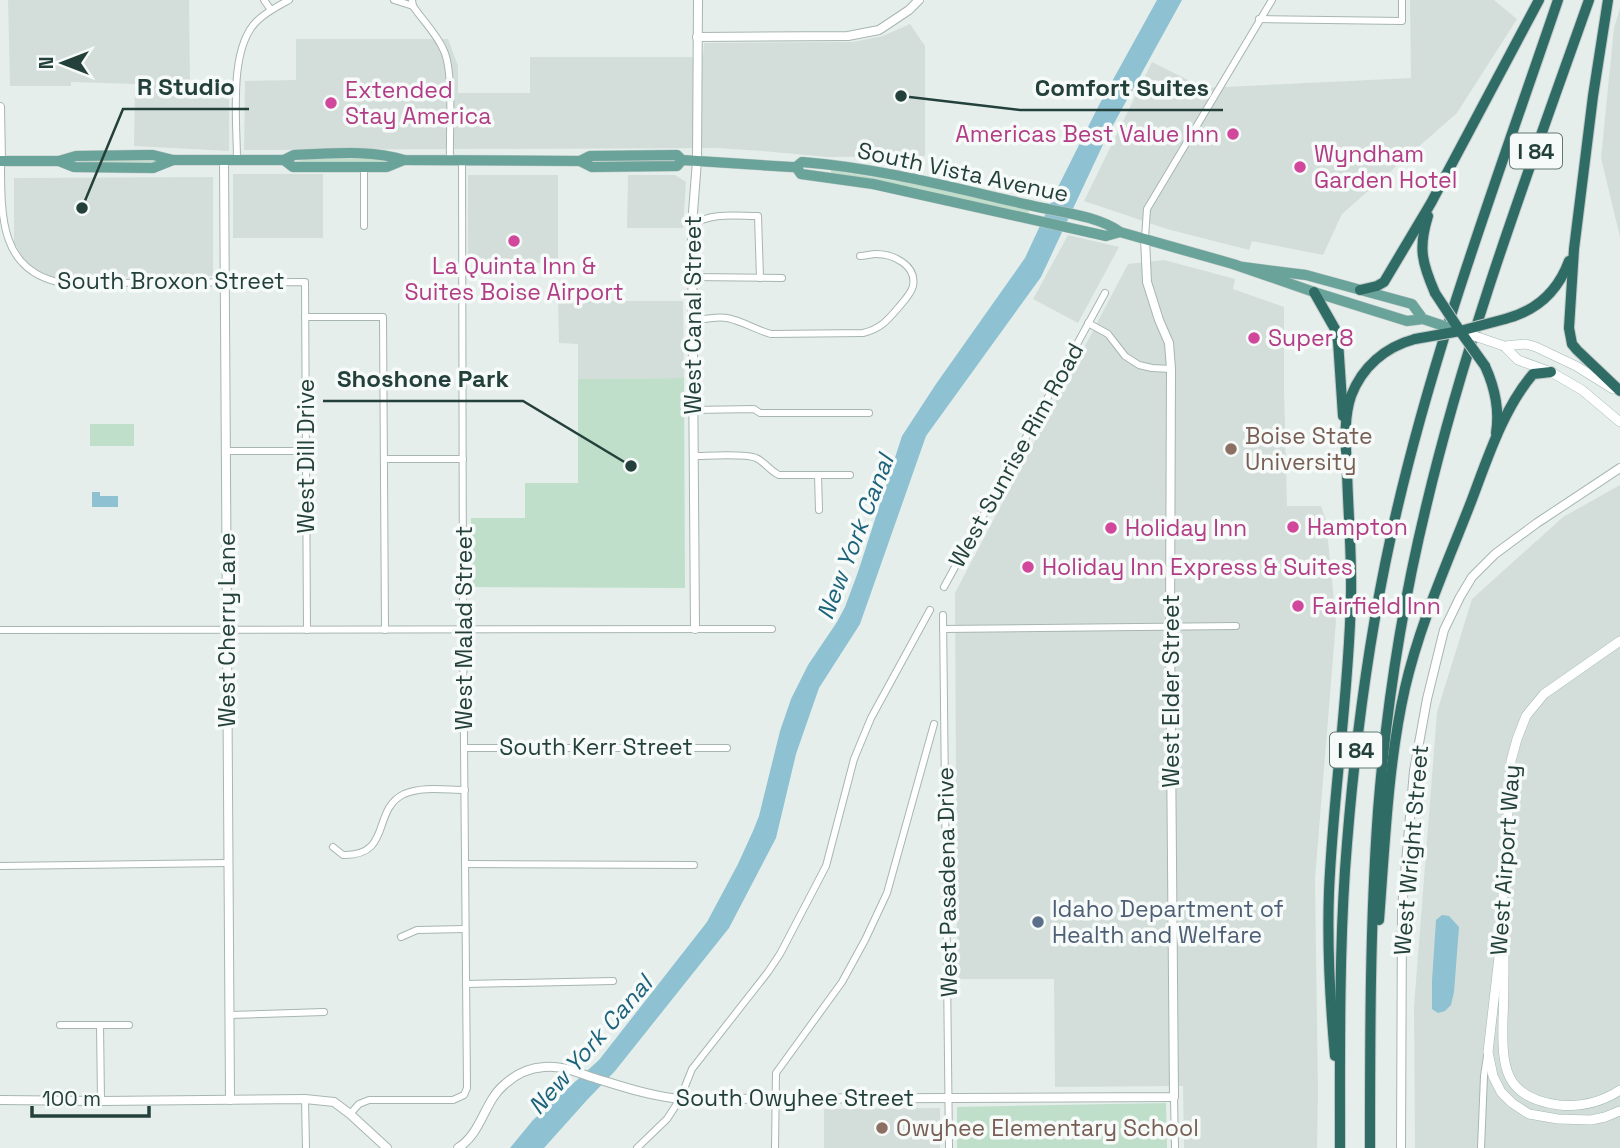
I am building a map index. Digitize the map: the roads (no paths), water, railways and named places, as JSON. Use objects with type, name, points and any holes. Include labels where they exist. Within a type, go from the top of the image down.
[{"type":"highway","points":[[1360,290],[1384,282],[1431,203],[1539,0]]},
{"type":"highway","name":"I 84","points":[[1340,1148],[1345,873],[1352,787],[1379,597],[1404,481],[1437,360],[1558,0]]},
{"type":"highway","name":"I 84","points":[[1370,1148],[1371,943],[1375,851],[1388,712],[1406,605],[1426,508],[1462,369],[1589,0]]},
{"type":"highway","points":[[1608,0],[1573,248],[1569,328],[1572,344],[1620,393]]},
{"type":"highway","points":[[1431,203],[1423,232],[1425,270],[1435,293],[1485,366],[1496,396],[1498,413],[1494,443]]},
{"type":"highway","points":[[1346,444],[1347,411],[1352,395],[1361,376],[1372,362],[1385,351],[1405,342],[1505,320],[1526,312],[1549,296],[1564,274],[1573,248]]},
{"type":"highway","points":[[1314,292],[1335,329],[1338,341],[1346,444],[1351,596],[1329,891],[1331,1008],[1340,1128]]},
{"type":"highway","points":[[1370,1034],[1390,789],[1397,733],[1415,651],[1427,611],[1494,443],[1520,389],[1533,374],[1551,372]]},
{"type":"main road","name":"South Vista Avenue","points":[[0,161],[60,161],[74,167],[153,168],[173,160],[284,160],[294,155],[365,154],[388,155],[404,160],[580,161],[592,167],[677,166],[682,160],[796,167],[802,162],[841,166],[907,178],[1109,224],[1120,232],[1243,267],[1408,321],[1423,319],[1504,346],[1526,344],[1584,371],[1620,393]]},
{"type":"main road","name":"South Vista Avenue","points":[[284,160],[293,167],[387,167],[404,160]]},
{"type":"main road","name":"South Vista Avenue","points":[[796,167],[801,174],[873,184],[1106,236],[1120,232]]},
{"type":"main road","name":"South Vista Avenue","points":[[1243,267],[1306,275],[1412,304],[1423,319]]},
{"type":"main road","name":"South Vista Avenue","points":[[1504,346],[1518,360],[1551,372],[1582,390],[1620,422]]},
{"type":"main road","name":"West Airport Way","points":[[1488,1052],[1503,922],[1511,761],[1517,739],[1526,716],[1544,694],[1620,641]]},
{"type":"main road","points":[[1503,922],[1503,1053],[1511,1081],[1526,1095],[1545,1103],[1570,1106],[1596,1102],[1620,1090]]},
{"type":"main road","points":[[1488,1052],[1493,1076],[1501,1092],[1529,1114],[1558,1119],[1591,1120],[1605,1118],[1620,1111]]},
{"type":"street","points":[[264,0],[271,10]]},
{"type":"street","points":[[236,160],[239,54],[244,40],[257,20],[289,0]]},
{"type":"street","points":[[394,0],[413,3],[446,53],[449,70],[450,160]]},
{"type":"street","name":"West Canal Street","points":[[695,629],[692,207],[697,161],[698,0]]},
{"type":"street","points":[[697,37],[848,36],[879,30],[919,0]]},
{"type":"street","points":[[1145,238],[1147,209],[1272,0]]},
{"type":"street","points":[[1259,19],[1402,21],[1402,0]]},
{"type":"street","points":[[0,107],[0,161]]},
{"type":"street","name":"West Cherry Lane","points":[[224,160],[230,1100]]},
{"type":"street","name":"West Malad Street","points":[[350,1114],[359,1104],[369,1100],[453,1100],[464,1095],[467,1088],[463,160]]},
{"type":"street","name":"South Broxon Street","points":[[0,161],[1,222],[8,248],[22,266],[47,281],[305,282]]},
{"type":"street","points":[[364,167],[364,226]]},
{"type":"street","points":[[692,225],[711,217],[758,216],[760,278]]},
{"type":"street","name":"West Elder Street","points":[[1145,238],[1147,282],[1169,343],[1171,369],[1170,626],[1175,1148]]},
{"type":"street","points":[[693,320],[727,318],[771,334],[863,333],[875,330],[885,324],[909,294],[913,286],[913,276],[908,266],[898,259],[877,254],[860,256]]},
{"type":"street","points":[[692,277],[782,278]]},
{"type":"street","name":"West Dill Drive","points":[[305,282],[307,630]]},
{"type":"street","name":"West Sunrise Rim Road","points":[[944,587],[1105,293]]},
{"type":"street","name":"South Broxon Street","points":[[305,317],[383,317],[384,459]]},
{"type":"street","name":"West Sunrise Rim Road","points":[[1088,323],[1108,334],[1125,356],[1139,365],[1171,369]]},
{"type":"street","points":[[693,410],[869,413]]},
{"type":"street","points":[[226,452],[306,451]]},
{"type":"street","points":[[694,456],[750,456],[759,459],[779,474],[850,475]]},
{"type":"street","points":[[385,629],[384,459],[463,459]]},
{"type":"street","name":"West Wright Street","points":[[1401,1148],[1402,909],[1412,784],[1427,699],[1444,630],[1472,577],[1495,554],[1620,468]]},
{"type":"street","points":[[818,475],[819,510]]},
{"type":"street","points":[[637,1148],[667,1119],[680,1099],[692,1069],[780,954],[825,866],[855,759],[871,718],[930,610]]},
{"type":"street","name":"West Pasadena Drive","points":[[943,615],[949,1148]]},
{"type":"street","points":[[943,629],[1236,626]]},
{"type":"street","points":[[0,630],[772,629]]},
{"type":"street","points":[[775,1148],[776,1073],[842,982],[887,893],[934,724]]},
{"type":"street","name":"South Kerr Street","points":[[464,748],[727,748]]},
{"type":"street","points":[[333,847],[343,855],[355,855],[370,848],[376,841],[390,806],[407,793],[418,790],[465,790]]},
{"type":"street","points":[[0,866],[228,863]]},
{"type":"street","points":[[465,864],[694,865]]},
{"type":"street","points":[[401,937],[417,930],[465,929]]},
{"type":"street","points":[[466,984],[613,981]]},
{"type":"street","points":[[229,1015],[324,1012]]},
{"type":"street","points":[[60,1025],[129,1025]]},
{"type":"street","points":[[100,1025],[101,1101]]},
{"type":"street","name":"West Airport Way","points":[[1481,1148],[1484,1076],[1488,1052]]},
{"type":"street","name":"South Owyhee Street","points":[[458,1148],[475,1132],[499,1088],[515,1076],[545,1066],[564,1069],[650,1095],[680,1099],[1174,1097]]},
{"type":"street","points":[[305,1098],[306,1148]]},
{"type":"street","points":[[0,1100],[305,1098],[334,1102],[387,1148]]},
{"type":"water","points":[[1157,0],[1182,0],[1107,136],[1041,277],[926,436],[860,624],[819,688],[796,754],[776,838],[729,928],[615,1071],[544,1148],[510,1148],[533,1120],[599,1060],[707,922],[738,864],[759,816],[780,731],[791,699],[808,665],[845,607],[902,436],[1025,258],[1099,105]]},
{"type":"water","points":[[92,492],[100,492],[100,496],[118,496],[118,507],[92,507]]},
{"type":"water","points":[[1442,915],[1449,916],[1459,927],[1451,1005],[1438,1013],[1432,1009],[1432,981],[1436,920]]},
{"type":"place","name":"Comfort Suites","points":[[901,96]]},
{"type":"place","name":"Extended Stay America","points":[[331,103]]},
{"type":"place","name":"Americas Best Value Inn","points":[[1233,134]]},
{"type":"place","name":"Wyndham Garden Hotel","points":[[1300,167]]},
{"type":"place","name":"R Studio","points":[[82,208]]},
{"type":"place","name":"La Quinta Inn & Suites Boise Airport","points":[[514,241]]},
{"type":"place","name":"Super 8","points":[[1254,338]]},
{"type":"place","name":"Boise State University","points":[[1231,449]]},
{"type":"place","name":"Shoshone Park","points":[[631,466]]},
{"type":"place","name":"Hampton","points":[[1293,527]]},
{"type":"place","name":"Holiday Inn","points":[[1111,528]]},
{"type":"place","name":"Holiday Inn Express & Suites","points":[[1028,567]]},
{"type":"place","name":"Fairfield Inn","points":[[1298,606]]},
{"type":"place","name":"Idaho Department of Health and Welfare","points":[[1038,922]]},
{"type":"place","name":"Owyhee Elementary School","points":[[882,1128]]},
{"type":"water label","name":"New York Canal","points":[[855,537]]},
{"type":"water label","name":"New York Canal","points":[[590,1045]]}]
